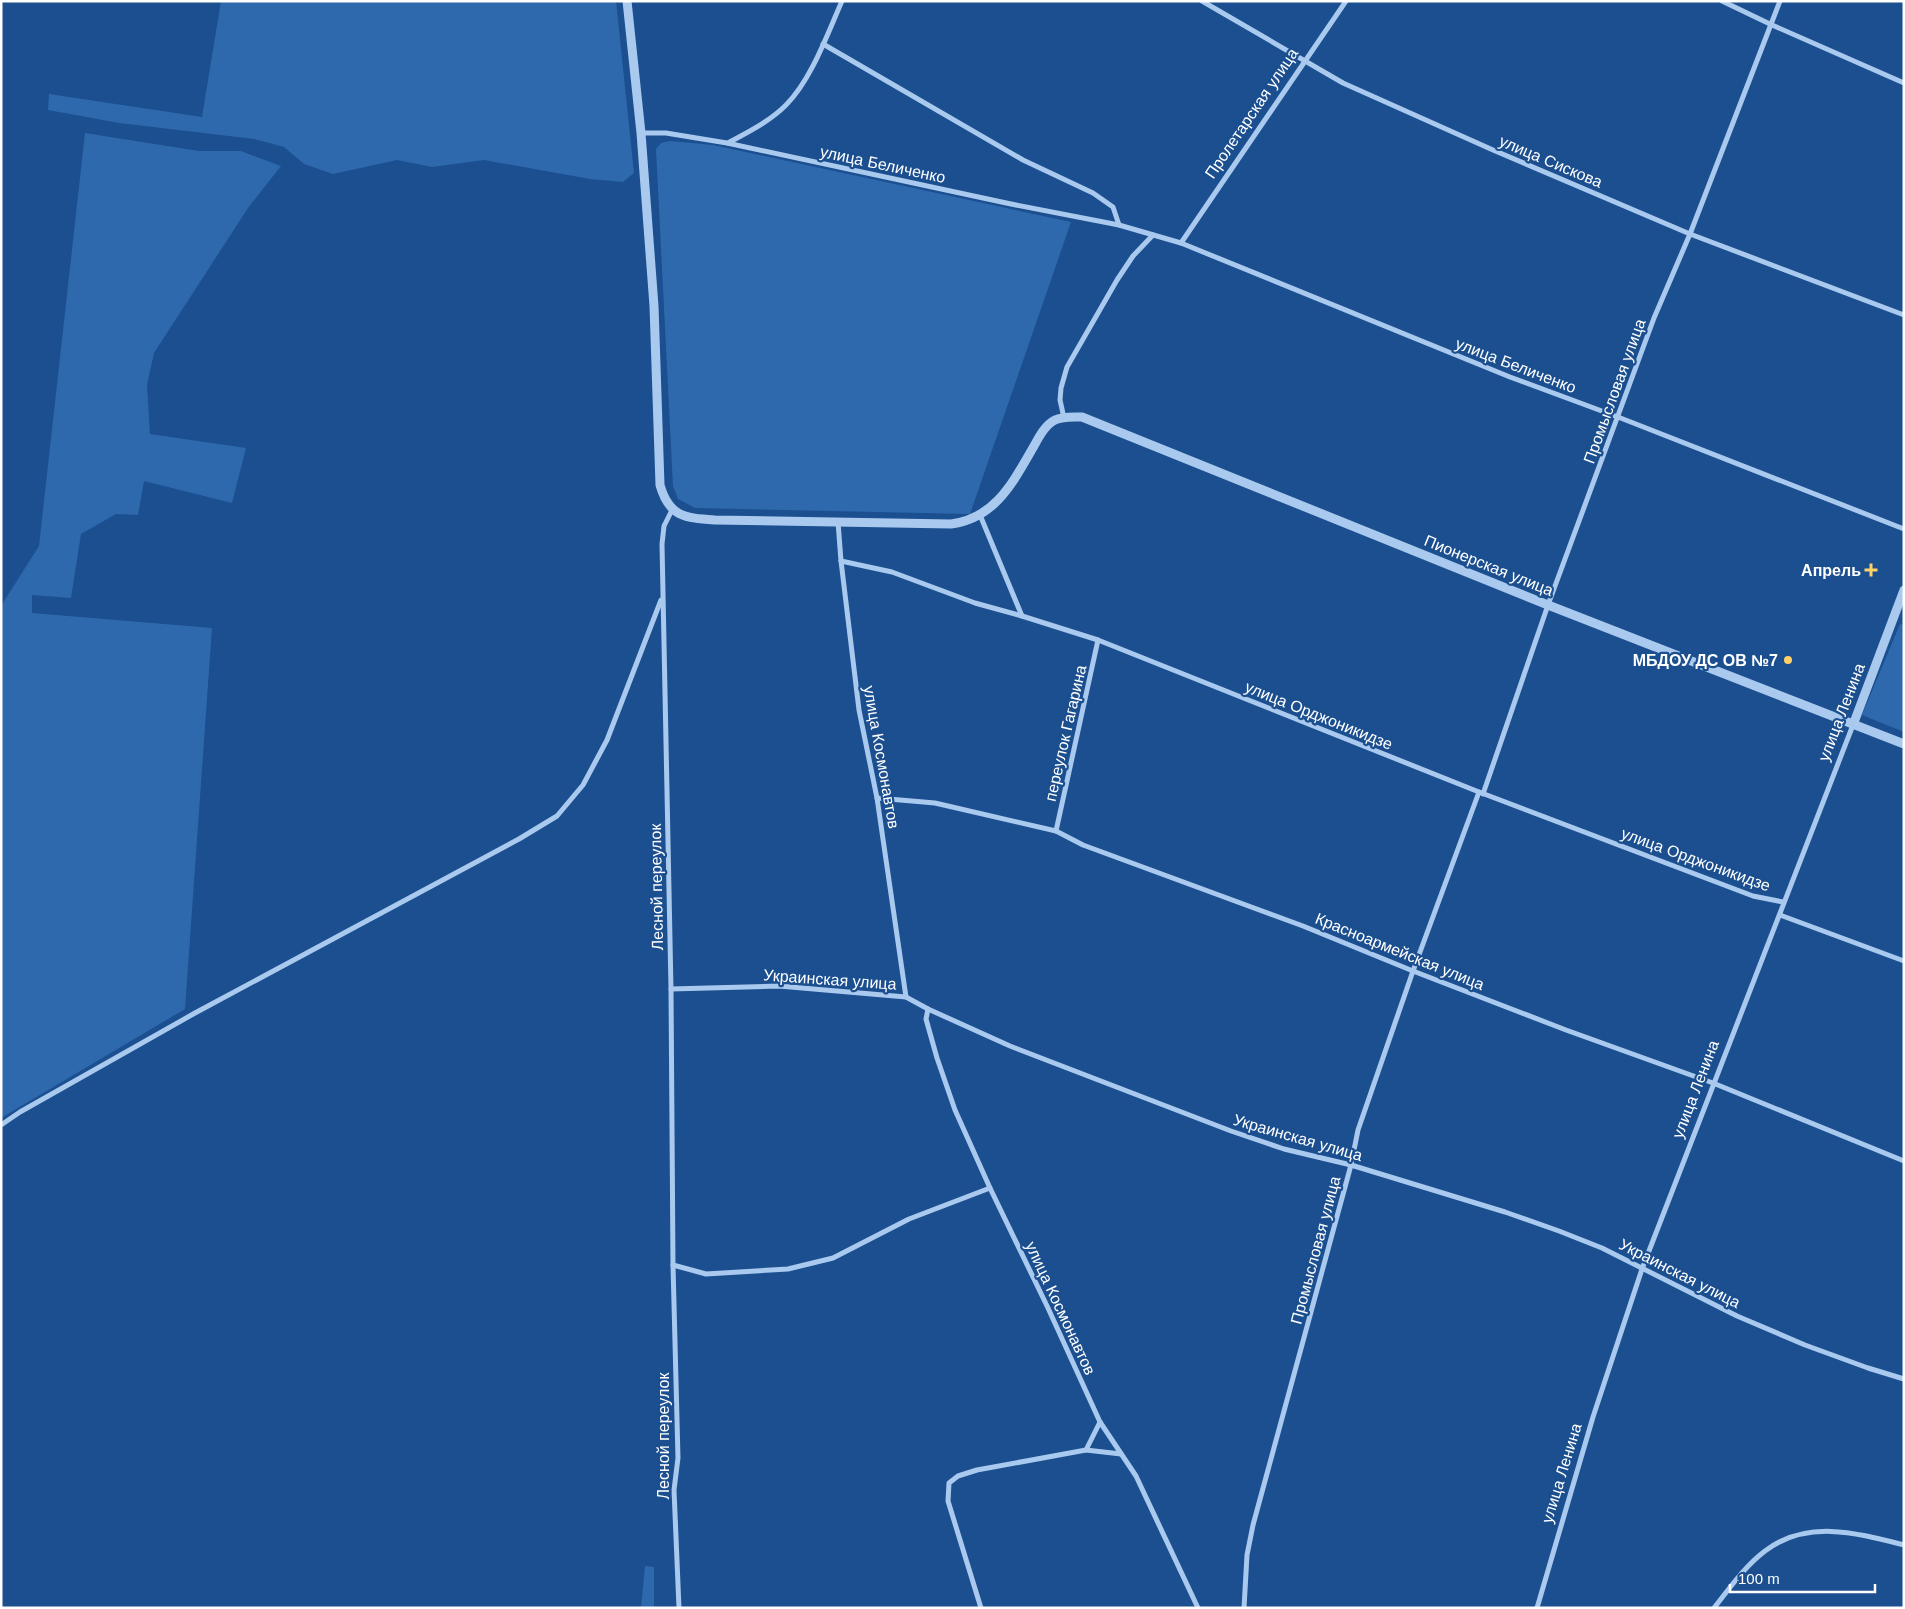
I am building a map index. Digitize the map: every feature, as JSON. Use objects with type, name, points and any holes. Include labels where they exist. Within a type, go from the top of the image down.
[{"type":"street","points":[[627,1],[641,133],[654,306],[660,485],[664,499],[672,510],[696,518],[715,520],[951,524],[968,522],[999,500],[1044,430],[1054,421],[1064,418],[1060,400],[1061,388],[1068,367],[1117,280],[1133,256],[1153,235]]},
{"type":"street","points":[[728,143],[758,127],[786,105],[805,80],[842,1]]},
{"type":"street","name":"улица Сискова","points":[[1202,1],[1343,83],[1690,234],[1904,315]]},
{"type":"street","name":"Пролетарская улица","points":[[1182,243],[1346,1]]},
{"type":"street","points":[[1722,1],[1904,83]]},
{"type":"street","name":"Промысловая улица","points":[[1244,1608],[1252,1525],[1351,1165],[1358,1130],[1413,971],[1481,793],[1654,318],[1690,234],[1780,1]]},
{"type":"street","points":[[823,44],[1023,160],[1093,193],[1113,207],[1119,226]]},
{"type":"street","name":"улица Беличенко","points":[[641,133],[674,134],[728,143],[1119,226],[1182,243],[1510,377],[1618,417],[1904,529]]},
{"type":"street","name":"Пионерская улица","points":[[1064,418],[1082,417],[1548,605],[1904,744]]},
{"type":"street","name":"Лесной переулок","points":[[672,510],[664,526],[662,597],[671,989],[673,1265],[678,1458],[674,1490],[679,1608]]},
{"type":"street","points":[[980,515],[1022,616]]},
{"type":"street","name":"улица Космонавтов","points":[[838,522],[859,710],[877,798],[906,997]]},
{"type":"street","name":"улица Орджоникидзе","points":[[841,561],[892,572],[975,603],[1098,640],[1481,793],[1753,896],[1784,902]]},
{"type":"street","name":"улица Ленина","points":[[1537,1608],[1594,1417],[1642,1269],[1904,590]]},
{"type":"street","points":[[1,1125],[20,1112],[187,1018],[519,839],[557,816],[583,785],[607,740],[662,597]]},
{"type":"street","name":"переулок Гагарина","points":[[1056,830],[1098,640]]},
{"type":"street","name":"Красноармейская улица","points":[[877,798],[935,803],[1056,830],[1083,845],[1303,926],[1566,1030],[1713,1083],[1904,1161]]},
{"type":"street","name":"улица Орджоникидзе","points":[[1780,915],[1904,961]]},
{"type":"street","name":"Украинская улица","points":[[671,989],[779,986],[906,997],[1010,1046],[1231,1131],[1284,1149],[1351,1165],[1505,1212],[1559,1231],[1602,1248],[1762,1327],[1868,1368],[1904,1379]]},
{"type":"street","name":"улица Космонавтов","points":[[928,1009],[926,1020],[940,1067],[955,1110],[990,1188],[1100,1422],[1136,1476],[1198,1608]]},
{"type":"street","points":[[673,1265],[706,1274],[788,1269],[833,1258],[909,1219],[990,1188]]},
{"type":"street","points":[[1086,1450],[1100,1422]]},
{"type":"street","points":[[981,1608],[948,1501],[949,1483],[958,1476],[976,1470],[1086,1450],[1121,1454]]},
{"type":"street","points":[[1714,1608],[1744,1571],[1764,1552],[1782,1539],[1824,1531],[1856,1533],[1904,1545]]},
{"type":"shaded area","points":[[221,1],[616,1],[634,173],[623,182],[590,179],[484,160],[432,167],[397,160],[333,174],[304,164],[284,147],[254,139],[119,123],[48,110],[49,94],[202,117]]},
{"type":"shaded area","points":[[85,133],[199,151],[241,151],[281,166],[248,208],[154,353],[147,385],[150,434],[246,448],[232,503],[144,481],[138,515],[116,514],[81,534],[71,598],[32,595],[32,613],[212,628],[185,1009],[1,1118],[1,606],[39,546]]},
{"type":"shaded area","points":[[670,141],[713,145],[1071,222],[970,514],[695,508],[678,499],[673,486],[656,149],[661,143]]},
{"type":"shaded area","points":[[1900,624],[1904,625],[1904,732],[1862,715]]},
{"type":"shaded area","points":[[645,1566],[654,1567],[654,1608],[641,1608]]},
{"type":"place","name":"Апрель","points":[[1871,570]]},
{"type":"place","name":"МБДОУ ДС ОВ №7","points":[[1788,660]]}]
